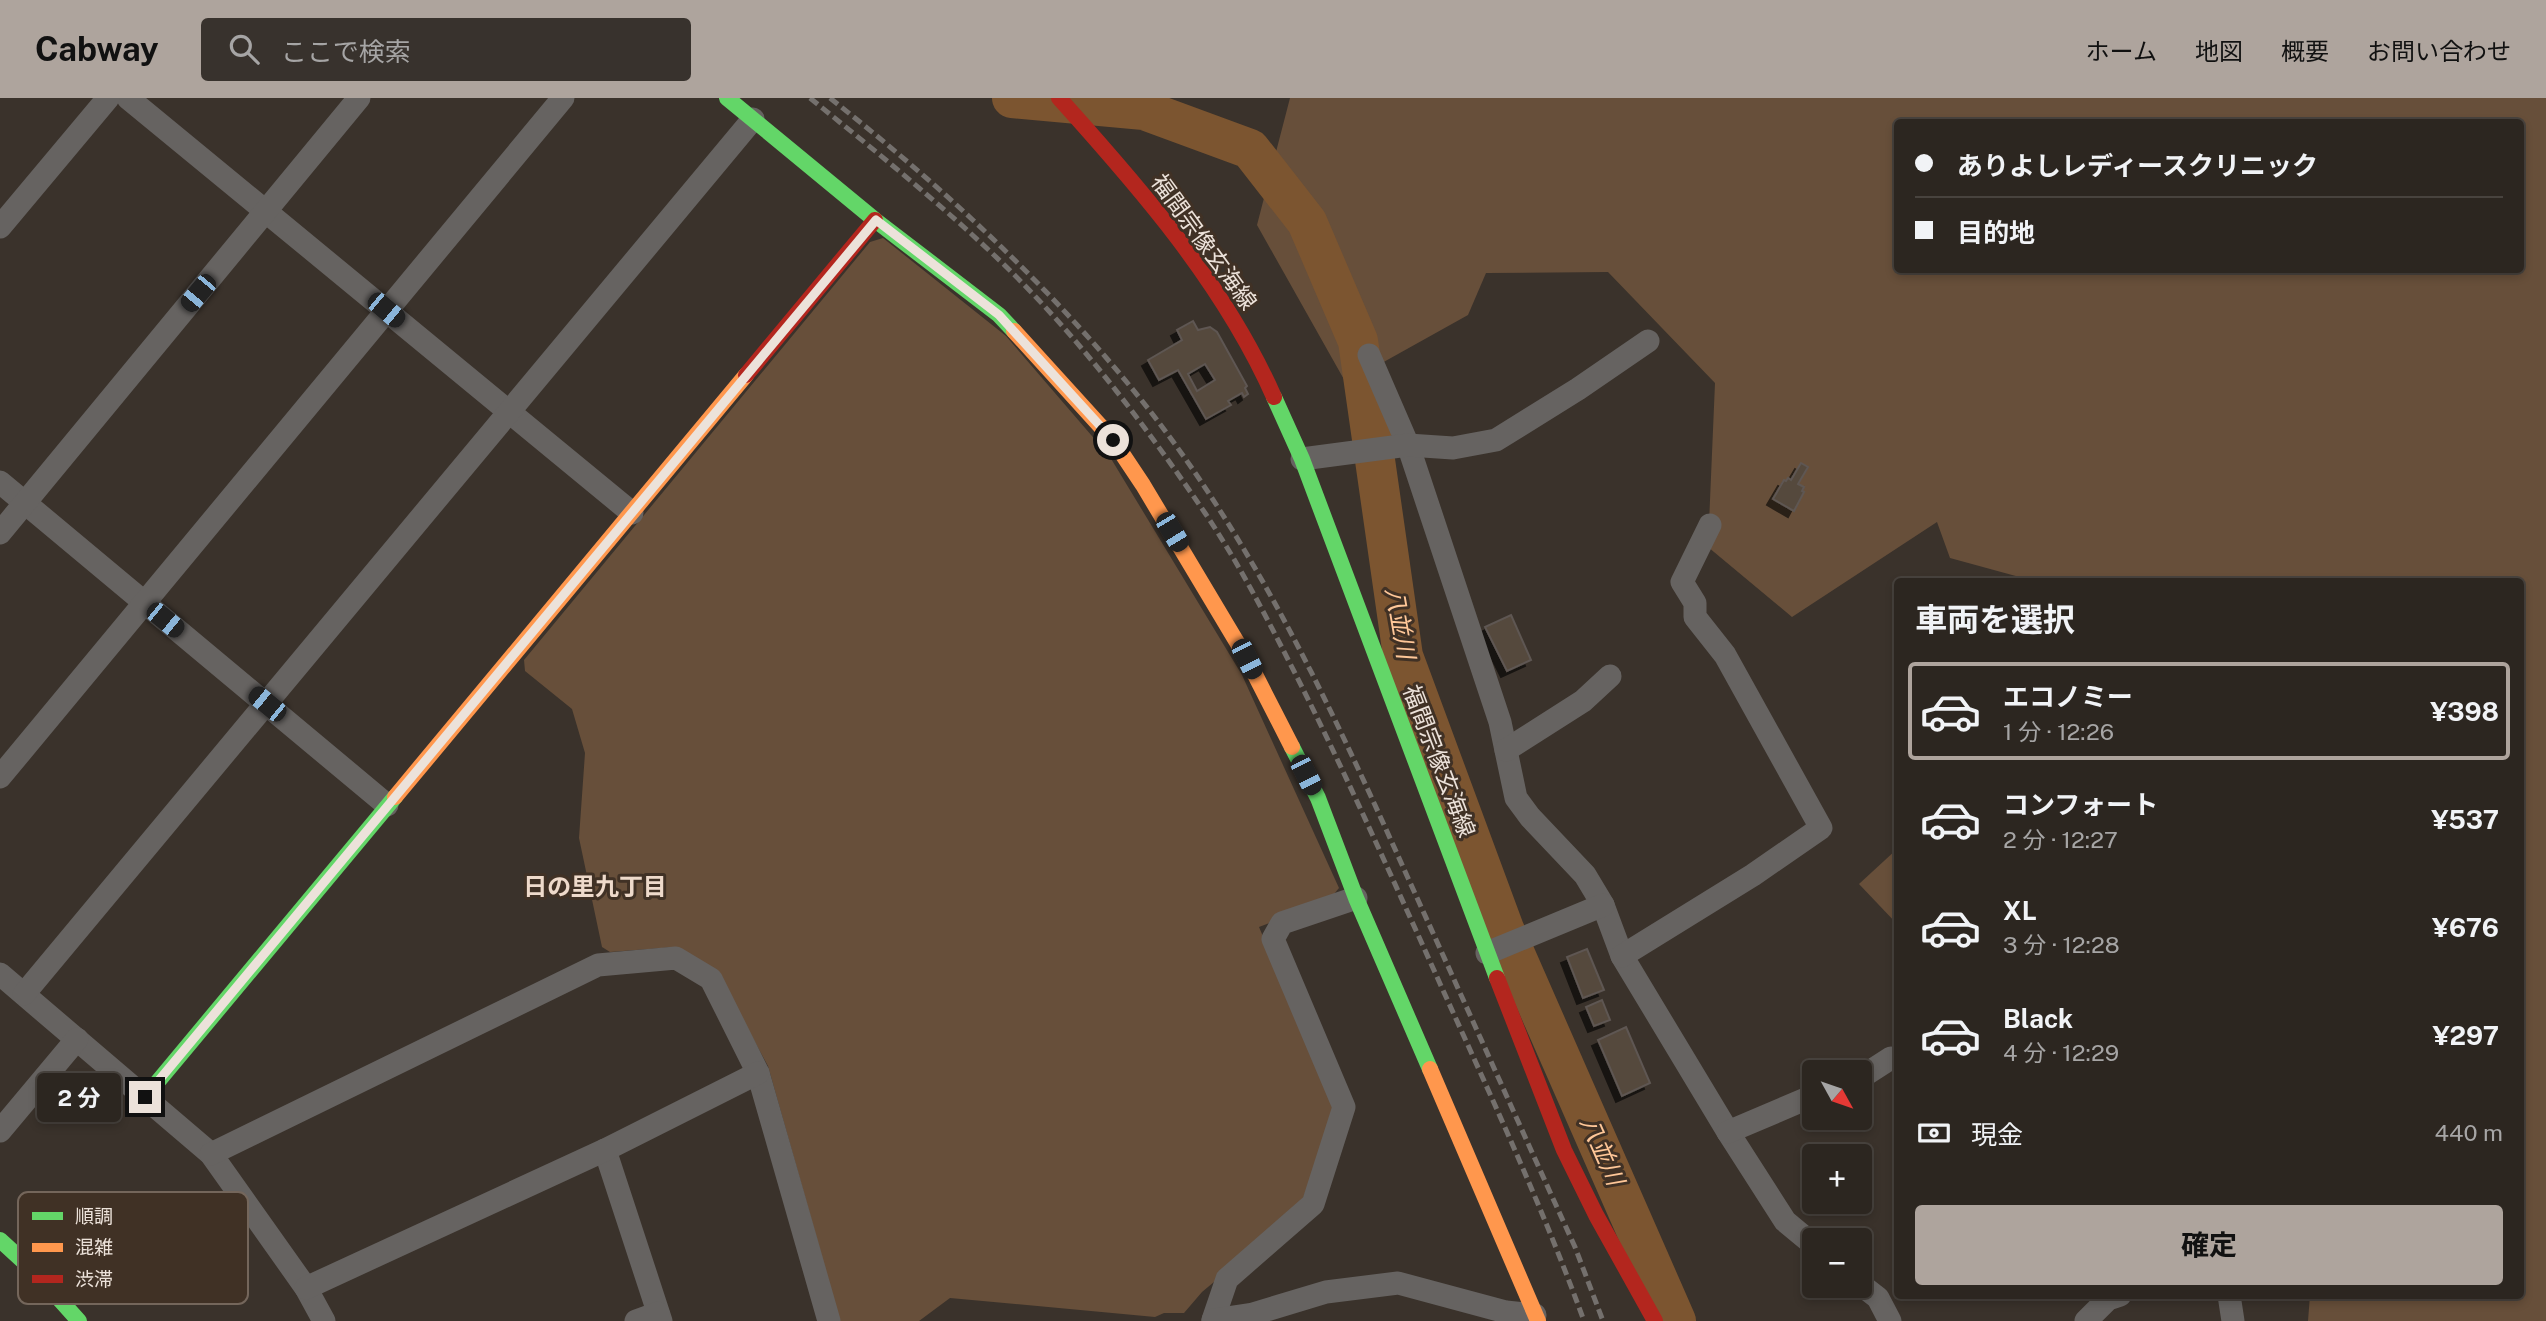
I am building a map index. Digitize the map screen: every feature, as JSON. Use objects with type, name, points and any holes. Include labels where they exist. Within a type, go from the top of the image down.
[{"type":"street","points":[[0,227],[108,98]]},
{"type":"street","points":[[128,98],[632,513]]},
{"type":"street","points":[[0,533],[359,98]]},
{"type":"street","points":[[0,777],[563,98]]},
{"type":"street","points":[[727,98],[876,220],[999,315],[1113,440],[1143,485],[1247,659],[1318,798],[1356,898],[1536,1318]]},
{"type":"street","name":"福間宗像玄海線","points":[[1059,98],[1122,168],[1197,264],[1235,320],[1265,376],[1301,459],[1496,950],[1564,1150],[1655,1321]]},
{"type":"street","points":[[24,994],[753,119]]},
{"type":"street","points":[[145,1097],[876,220]]},
{"type":"street","points":[[1301,459],[1408,445],[1453,448],[1496,440],[1648,341]]},
{"type":"street","points":[[1369,355],[1408,445],[1500,722],[1516,798],[1530,817],[1585,875],[1603,905],[1622,956],[1728,1132],[1785,1221],[1802,1235]]},
{"type":"street","points":[[0,482],[387,805]]},
{"type":"street","points":[[1622,956],[1754,874],[1821,828],[1720,647],[1695,617],[1695,603],[1682,582],[1710,525]]},
{"type":"street","points":[[1506,750],[1583,701],[1610,676]]},
{"type":"street","points":[[1356,898],[1282,923],[1273,939],[1345,1107],[1312,1204],[1227,1279],[1216,1320],[1254,1314],[1326,1292],[1398,1283],[1536,1318]]},
{"type":"street","points":[[1496,950],[1603,905]]},
{"type":"street","points":[[211,1154],[598,965],[676,958],[711,979],[758,1073],[829,1321]]},
{"type":"street","points":[[0,974],[211,1154],[238,1192]]},
{"type":"street","points":[[0,1131],[77,1039]]},
{"type":"street","points":[[1872,1070],[1891,1058]]},
{"type":"street","points":[[306,1288],[605,1150],[758,1073]]},
{"type":"street","points":[[1728,1132],[1802,1101]]},
{"type":"street","points":[[605,1150],[652,1318]]},
{"type":"street","points":[[248,1206],[306,1288],[324,1321]]},
{"type":"street","points":[[0,1240],[18,1256]]},
{"type":"street","points":[[1872,1293],[1878,1298],[1890,1321]]},
{"type":"street","points":[[2085,1321],[2108,1299]]},
{"type":"street","points":[[2230,1299],[2233,1321]]},
{"type":"street","points":[[64,1304],[79,1321]]},
{"type":"shaded area","points":[[1290,98],[2546,98],[2546,1321],[2308,1321],[2310,1299],[2524,1299],[2524,578],[2023,578],[1950,558],[1937,522],[1792,617],[1708,547],[1715,383],[1608,272],[1486,273],[1468,315],[1346,383],[1257,225]]},
{"type":"shaded area","points":[[883,238],[1006,336],[1110,457],[1242,675],[1339,888],[1329,900],[1259,927],[1336,1109],[1298,1212],[1202,1292],[1184,1313],[1164,1313],[1155,1317],[950,1298],[919,1321],[840,1321],[768,1066],[719,976],[675,947],[610,952],[602,947],[579,838],[585,753],[572,709],[525,671],[524,660],[870,242]]},
{"type":"shaded area","points":[[1894,852],[1894,921],[1859,884]]},
{"type":"building","points":[[1193,321],[1198,330],[1210,327],[1217,332],[1247,386],[1245,388],[1248,394],[1244,397],[1242,393],[1228,401],[1231,405],[1206,419],[1178,370],[1159,380],[1148,360],[1182,340],[1177,330]],"holes":[[[1205,364],[1215,380],[1197,391],[1188,374]]]},
{"type":"building","points":[[1801,463],[1808,467],[1798,484],[1804,487],[1804,492],[1794,511],[1773,499],[1784,480],[1791,480]]},
{"type":"building","points":[[1511,615],[1531,660],[1507,671],[1485,627]]},
{"type":"building","points":[[1587,949],[1604,990],[1583,998],[1567,957]]},
{"type":"building","points":[[1602,1000],[1610,1020],[1594,1026],[1586,1007]]},
{"type":"building","points":[[1626,1027],[1650,1083],[1622,1096],[1598,1040]]},
{"type":"waterway","name":"八並川","points":[[1012,98],[1144,110],[1250,149],[1307,222],[1358,341],[1403,656],[1504,929],[1676,1321]]},
{"type":"railway","points":[[810,98],[973,235],[1053,315],[1107,379],[1219,534],[1318,719],[1364,817],[1507,1133],[1584,1321]]},
{"type":"railway","points":[[830,98],[961,209],[1044,290],[1121,375],[1157,420],[1231,528],[1296,642],[1354,759],[1575,1247],[1603,1321]]},
{"type":"traffic: fast","points":[[727,98],[875,220],[999,315],[1014,331]]},
{"type":"traffic: fast","points":[[1274,397],[1302,459],[1497,978]]},
{"type":"traffic: fast","points":[[1292,747],[1318,798],[1356,898],[1430,1069]]},
{"type":"traffic: fast","points":[[145,1097],[395,797]]},
{"type":"traffic: fast","points":[[0,1240],[18,1256]]},
{"type":"traffic: fast","points":[[64,1304],[79,1321]]},
{"type":"traffic: slow","points":[[1014,331],[1113,440],[1143,485],[1247,659],[1292,747]]},
{"type":"traffic: slow","points":[[395,797],[746,375]]},
{"type":"traffic: slow","points":[[1430,1069],[1538,1321]]},
{"type":"traffic: jam","points":[[1059,98],[1150,203],[1206,277],[1254,355],[1274,397]]},
{"type":"traffic: jam","points":[[746,375],[875,220]]},
{"type":"traffic: jam","points":[[1497,978],[1564,1150],[1596,1215],[1655,1321]]},
{"type":"district","name":"日の里九丁目","points":[[595,887]]},
{"type":"route","points":[[145,1097],[876,220],[999,315],[1113,440]]}]
